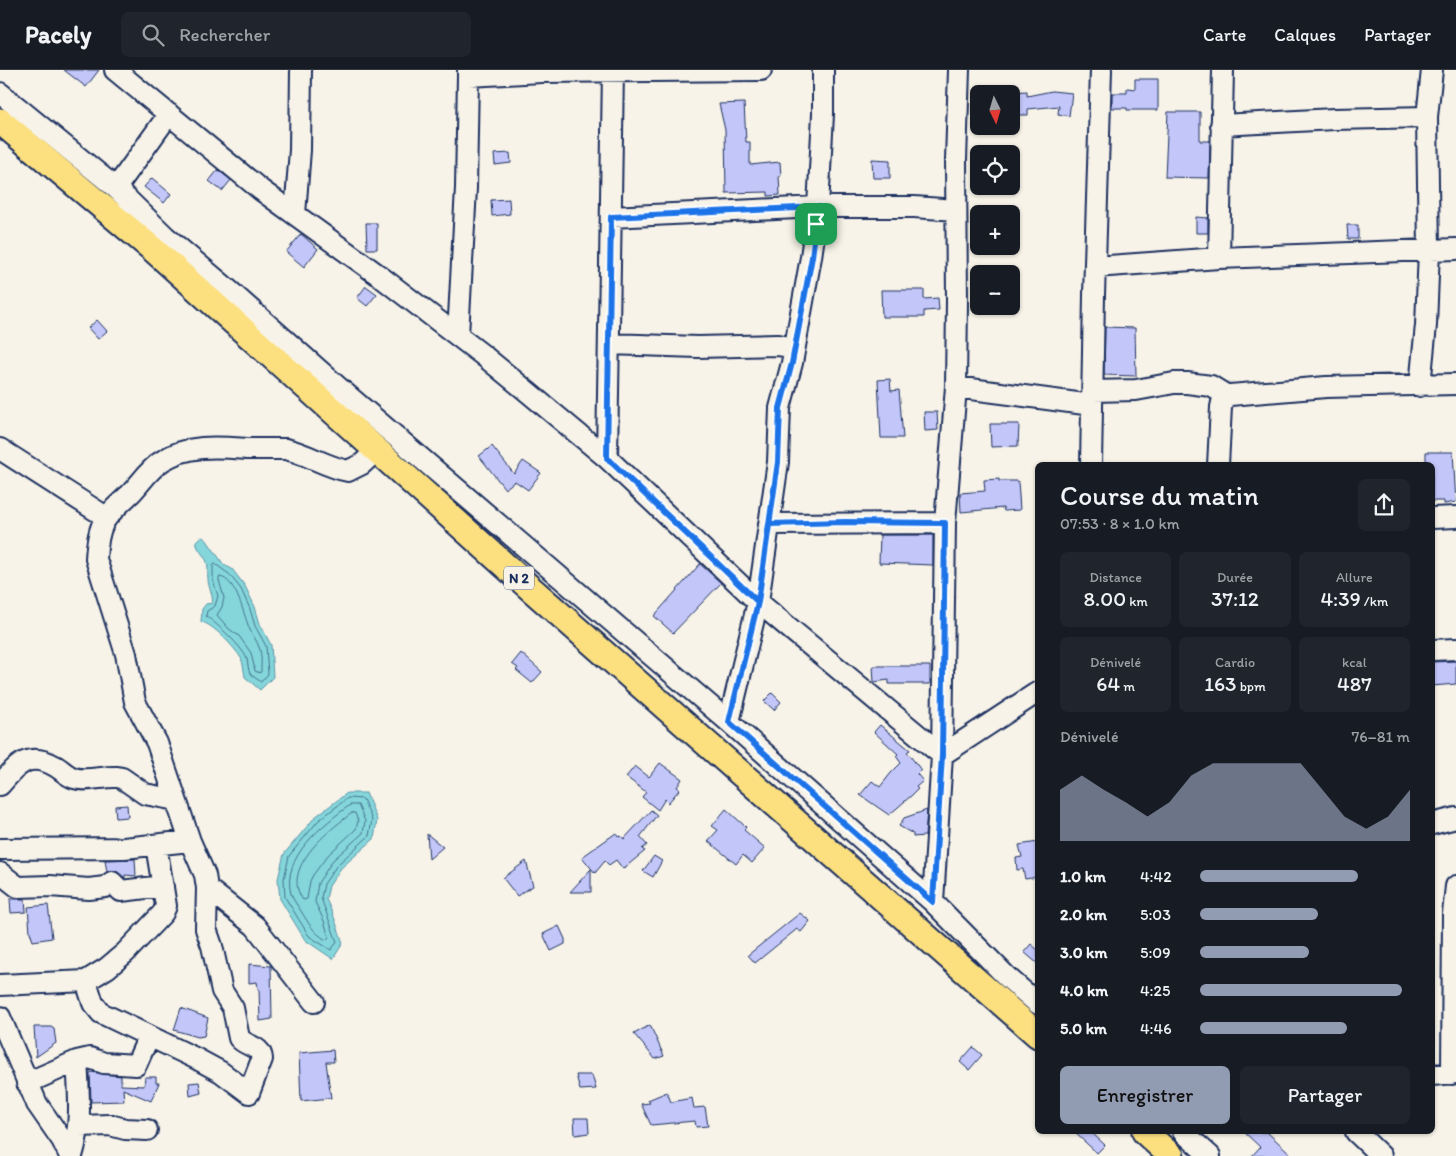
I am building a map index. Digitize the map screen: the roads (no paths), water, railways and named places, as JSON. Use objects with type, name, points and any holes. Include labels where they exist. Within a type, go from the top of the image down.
[{"type":"main road","name":"N 2","points":[[0,121],[155,251],[654,697],[1035,1032]]},
{"type":"main road","points":[[1150,1134],[1171,1156]]},
{"type":"street","points":[[115,70],[261,190],[484,356],[607,458],[758,602],[942,755]]},
{"type":"street","points":[[295,214],[300,150],[301,70]]},
{"type":"street","points":[[458,336],[466,188],[468,73],[761,70]]},
{"type":"street","points":[[729,722],[758,602],[778,462],[780,408],[792,363],[812,257],[818,207],[823,114],[823,70]]},
{"type":"street","points":[[933,902],[942,755],[945,523],[956,387],[956,160],[959,70]]},
{"type":"street","points":[[1091,462],[1101,70]]},
{"type":"street","points":[[1220,258],[1222,70]]},
{"type":"street","points":[[1420,386],[1426,325],[1429,250],[1427,117],[1432,70]]},
{"type":"street","points":[[607,458],[611,217],[610,156],[613,71]]},
{"type":"street","points":[[0,93],[116,188],[166,237],[338,387],[729,722],[933,902],[1006,976],[1035,1001]]},
{"type":"street","points":[[116,188],[169,114]]},
{"type":"street","points":[[1221,125],[1370,117],[1427,117]]},
{"type":"street","points":[[611,217],[818,207],[914,206],[956,210]]},
{"type":"street","points":[[1095,267],[1220,258],[1456,249]]},
{"type":"street","points":[[609,344],[698,347],[778,345],[794,348]]},
{"type":"street","points":[[956,387],[1093,398],[1174,383],[1211,386],[1224,394],[1326,387],[1456,384]]},
{"type":"street","points":[[1218,462],[1221,407],[1224,394]]},
{"type":"street","points":[[86,981],[93,1003],[101,1013],[221,1072],[249,1094],[262,1059],[262,1053],[239,1038],[233,1008],[222,991],[212,946],[206,929],[207,888],[205,875],[190,841],[157,742],[135,702],[126,654],[96,559],[99,532],[106,517],[160,462],[171,456],[197,449],[212,446],[286,449],[348,471],[362,464],[376,450]]},
{"type":"street","points":[[0,449],[106,517]]},
{"type":"street","points":[[1435,518],[1456,517]]},
{"type":"street","points":[[769,524],[845,522],[945,523]]},
{"type":"street","points":[[1435,650],[1456,648]]},
{"type":"street","points":[[942,755],[1035,694]]},
{"type":"street","points":[[0,785],[23,761],[36,759],[54,765],[72,778],[117,776],[145,794],[176,800]]},
{"type":"street","points":[[1435,823],[1456,818]]},
{"type":"street","points":[[0,849],[124,848],[190,841]]},
{"type":"street","points":[[0,985],[86,981],[107,968],[125,953],[163,913],[166,906],[156,845]]},
{"type":"street","points":[[0,873],[18,887],[50,886],[89,889],[104,887],[112,882],[121,891],[163,886]]},
{"type":"street","points":[[1447,1074],[1453,914],[1456,886]]},
{"type":"street","points":[[207,888],[254,926],[314,1002]]},
{"type":"street","points":[[0,1017],[37,1104],[71,1156]]},
{"type":"street","points":[[27,1083],[77,1061],[90,1058],[104,1063],[136,1065],[149,1036]]},
{"type":"street","points":[[71,1156],[77,1141],[79,1126],[77,1061]]},
{"type":"street","points":[[79,1126],[110,1125],[125,1129],[147,1130]]},
{"type":"street","points":[[1185,1134],[1210,1156]]},
{"type":"street","points":[[1358,1134],[1381,1156]]},
{"type":"water","points":[[202,537],[206,539],[224,565],[232,569],[245,586],[255,607],[260,624],[271,645],[273,677],[260,690],[245,677],[241,658],[234,648],[217,631],[206,623],[201,622],[202,609],[206,604],[212,603],[207,562],[196,541]]},
{"type":"water","points":[[347,793],[366,793],[377,820],[374,839],[341,868],[329,886],[326,899],[343,943],[333,959],[305,940],[280,899],[278,879],[284,854],[315,817]]}]
